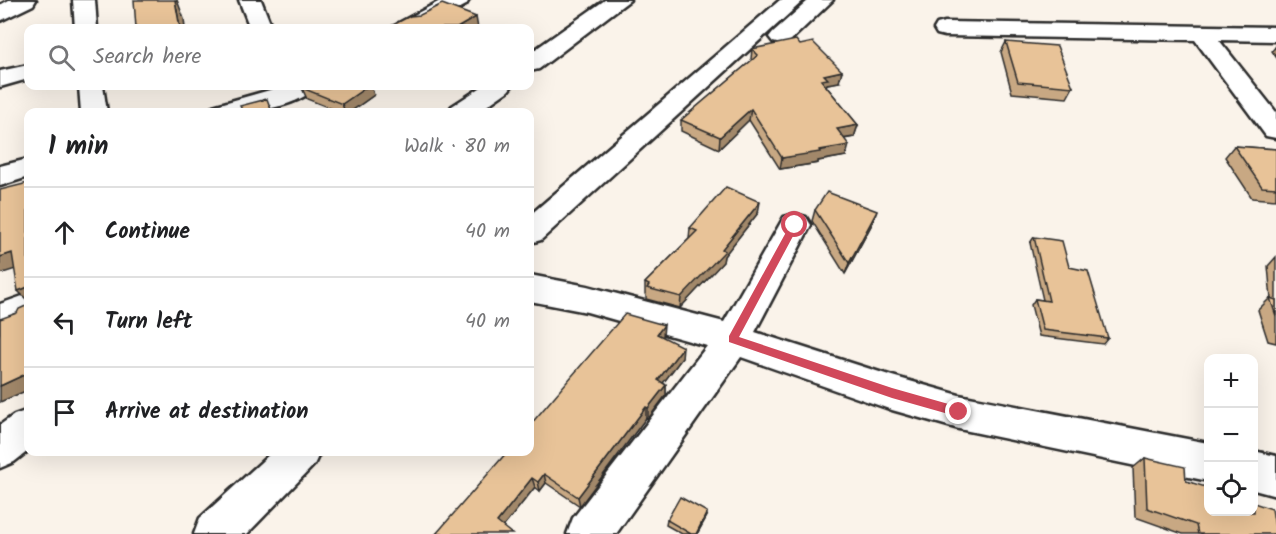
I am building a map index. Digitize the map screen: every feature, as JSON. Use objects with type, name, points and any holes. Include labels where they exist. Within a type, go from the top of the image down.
[{"type":"street","points":[[0,14],[25,0]]},
{"type":"street","points":[[84,0],[86,24]]},
{"type":"street","points":[[250,0],[259,24]]},
{"type":"street","points":[[534,61],[619,0]]},
{"type":"street","points":[[534,228],[793,0]]},
{"type":"street","points":[[767,49],[822,0]]},
{"type":"street","points":[[413,24],[448,2]]},
{"type":"street","points":[[945,29],[1276,34]]},
{"type":"street","points":[[1201,32],[1276,130]]},
{"type":"street","points":[[0,79],[24,73]]},
{"type":"street","points":[[92,90],[94,108]]},
{"type":"street","points":[[467,108],[493,90]]},
{"type":"street","points":[[238,108],[291,95]]},
{"type":"street","points":[[0,177],[24,169]]},
{"type":"street","points":[[589,534],[733,339],[795,225]]},
{"type":"street","points":[[534,289],[587,299],[733,339],[892,393],[959,412],[1204,461]]},
{"type":"street","points":[[0,318],[24,309]]},
{"type":"street","points":[[0,449],[24,431]]},
{"type":"street","points":[[216,534],[296,456]]},
{"type":"street","points":[[1258,472],[1276,476]]},
{"type":"building","points":[[134,0],[175,0],[179,24],[136,24]]},
{"type":"building","points":[[442,4],[476,17],[464,24],[395,24],[410,16],[420,15]]},
{"type":"building","points":[[796,40],[800,45],[813,42],[842,71],[824,75],[828,79],[821,80],[858,125],[837,129],[849,145],[782,158],[751,109],[720,137],[681,120],[758,55],[752,49]]},
{"type":"building","points":[[1006,42],[1057,46],[1073,87],[1018,82]]},
{"type":"building","points":[[307,90],[362,90],[342,104]]},
{"type":"building","points":[[267,99],[270,108],[241,108],[240,106]]},
{"type":"building","points":[[1234,146],[1276,149],[1276,188],[1262,187]]},
{"type":"building","points":[[24,184],[24,289],[18,291],[12,253],[0,257],[0,190]]},
{"type":"building","points":[[726,187],[760,202],[722,249],[725,251],[681,297],[647,288],[649,285],[645,283],[697,231],[690,228]]},
{"type":"building","points":[[827,192],[877,211],[849,263],[815,210]]},
{"type":"building","points":[[1034,237],[1062,241],[1069,267],[1088,271],[1108,338],[1043,330],[1035,299],[1049,301]]},
{"type":"building","points":[[1270,298],[1276,300],[1276,316]]},
{"type":"building","points":[[24,307],[24,375],[0,386],[0,319],[17,313]]},
{"type":"building","points":[[625,314],[664,325],[657,334],[683,347],[658,380],[666,385],[648,408],[646,407],[578,497],[544,474],[538,482],[532,478],[497,522],[512,534],[436,534],[504,456],[534,456],[534,420]]},
{"type":"building","points":[[1145,458],[1185,467],[1186,481],[1204,486],[1204,516],[1258,516],[1258,504],[1272,509],[1276,534],[1198,534],[1196,525],[1147,508]]},
{"type":"building","points":[[680,497],[707,512],[696,534],[691,534],[667,520]]},
{"type":"route","points":[[795,225],[733,339],[892,393],[959,412]]}]
